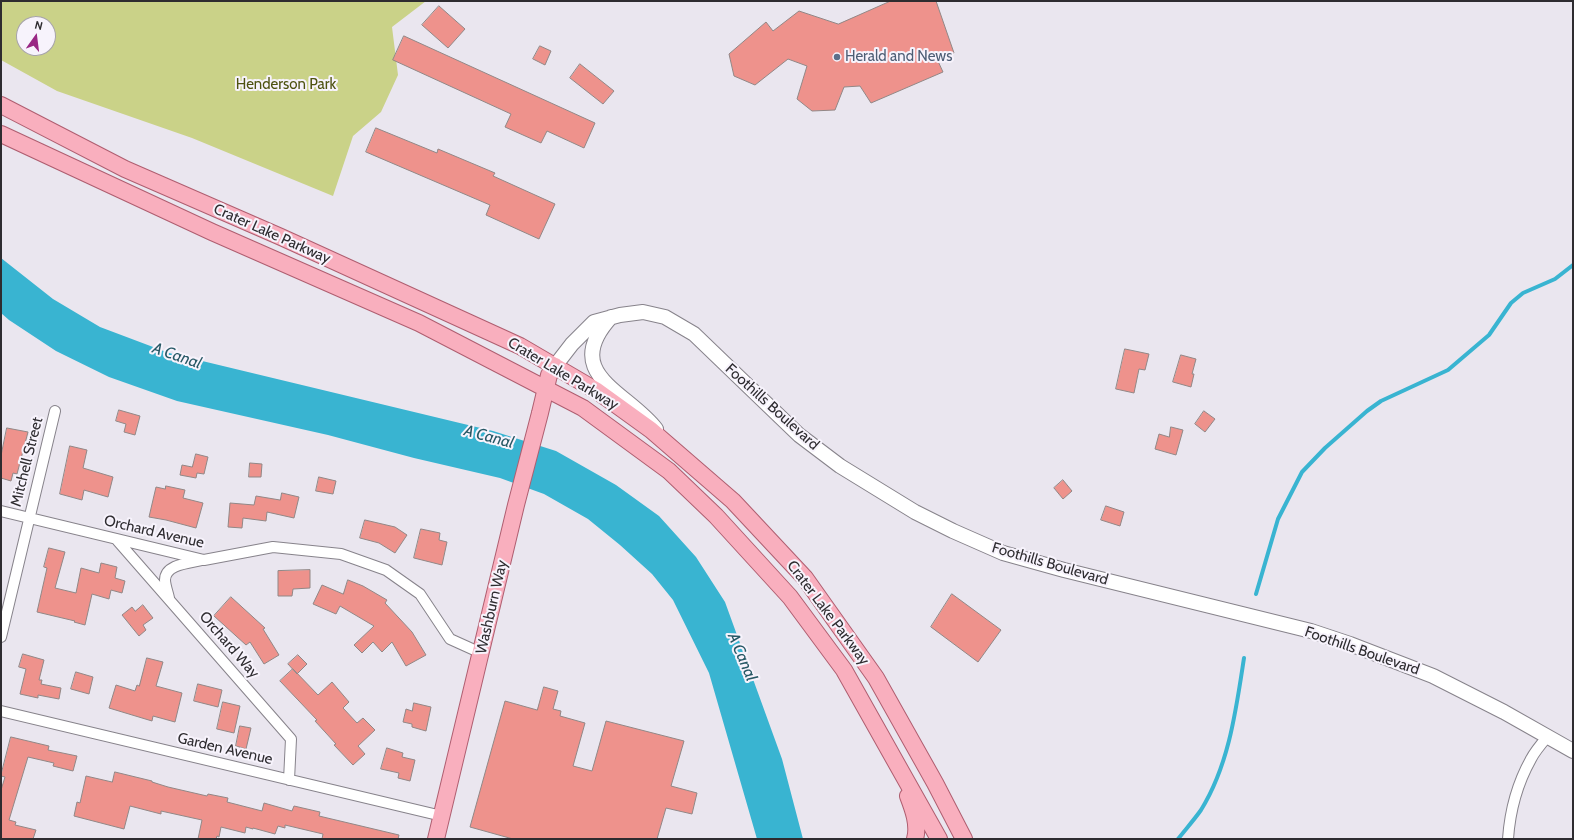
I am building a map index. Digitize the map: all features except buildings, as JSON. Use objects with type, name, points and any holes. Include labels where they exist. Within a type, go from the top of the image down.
[{"type":"main road","name":"Crater Lake Parkway","points":[[1,105],[125,169],[288,240],[520,346],[582,408],[669,471],[716,516],[790,597],[844,670],[939,839]]},
{"type":"main road","name":"Crater Lake Parkway","points":[[1,134],[212,232],[419,323],[550,377],[597,391],[651,430],[733,500],[805,578],[876,678],[936,783],[964,839]]},
{"type":"main road","name":"Foothills Boulevard","points":[[550,377],[572,344],[594,322],[611,317],[643,312],[665,317],[694,334],[799,436],[840,466],[888,496],[953,531],[1003,553],[1064,570],[1311,631],[1350,644],[1433,676],[1548,736],[1573,751]]},
{"type":"main road","points":[[611,317],[604,325],[593,348],[592,359],[595,367],[600,378],[648,418],[666,442]]},
{"type":"main road","name":"Washburn Way","points":[[436,839],[516,505],[550,377]]},
{"type":"main road","points":[[896,762],[913,810],[917,831],[915,839]]},
{"type":"street","name":"Mitchell Street","points":[[1,637],[55,411]]},
{"type":"street","name":"Orchard Avenue","points":[[1,511],[204,560],[273,547],[341,554],[386,570],[420,594],[450,639],[481,653]]},
{"type":"street","name":"Orchard Way","points":[[116,539],[291,739],[289,780]]},
{"type":"street","points":[[170,600],[165,580],[167,572],[171,568],[204,560]]},
{"type":"street","name":"Garden Avenue","points":[[1,712],[442,816]]},
{"type":"street","points":[[1508,839],[1515,794],[1531,758],[1548,736]]},
{"type":"green space","name":"Henderson Park","points":[[1,1],[426,1],[392,27],[398,75],[381,112],[353,136],[333,196],[192,138],[57,91],[1,60]]},
{"type":"water","name":"A Canal","points":[[1,258],[53,299],[100,327],[169,353],[493,431],[556,451],[616,485],[659,516],[696,557],[725,602],[782,759],[803,839],[757,839],[709,673],[673,600],[652,574],[588,519],[544,494],[500,478],[414,458],[328,435],[177,401],[109,377],[56,351],[9,320],[1,313]]},
{"type":"waterway","points":[[1256,594],[1278,519],[1302,472],[1325,448],[1367,411],[1381,401],[1448,370],[1489,335],[1511,303],[1523,293],[1555,279],[1573,265]]},
{"type":"waterway","points":[[1178,839],[1201,810],[1211,793],[1225,756],[1238,697],[1244,658]]},
{"type":"place","name":"Herald and News","points":[[837,57]]}]
